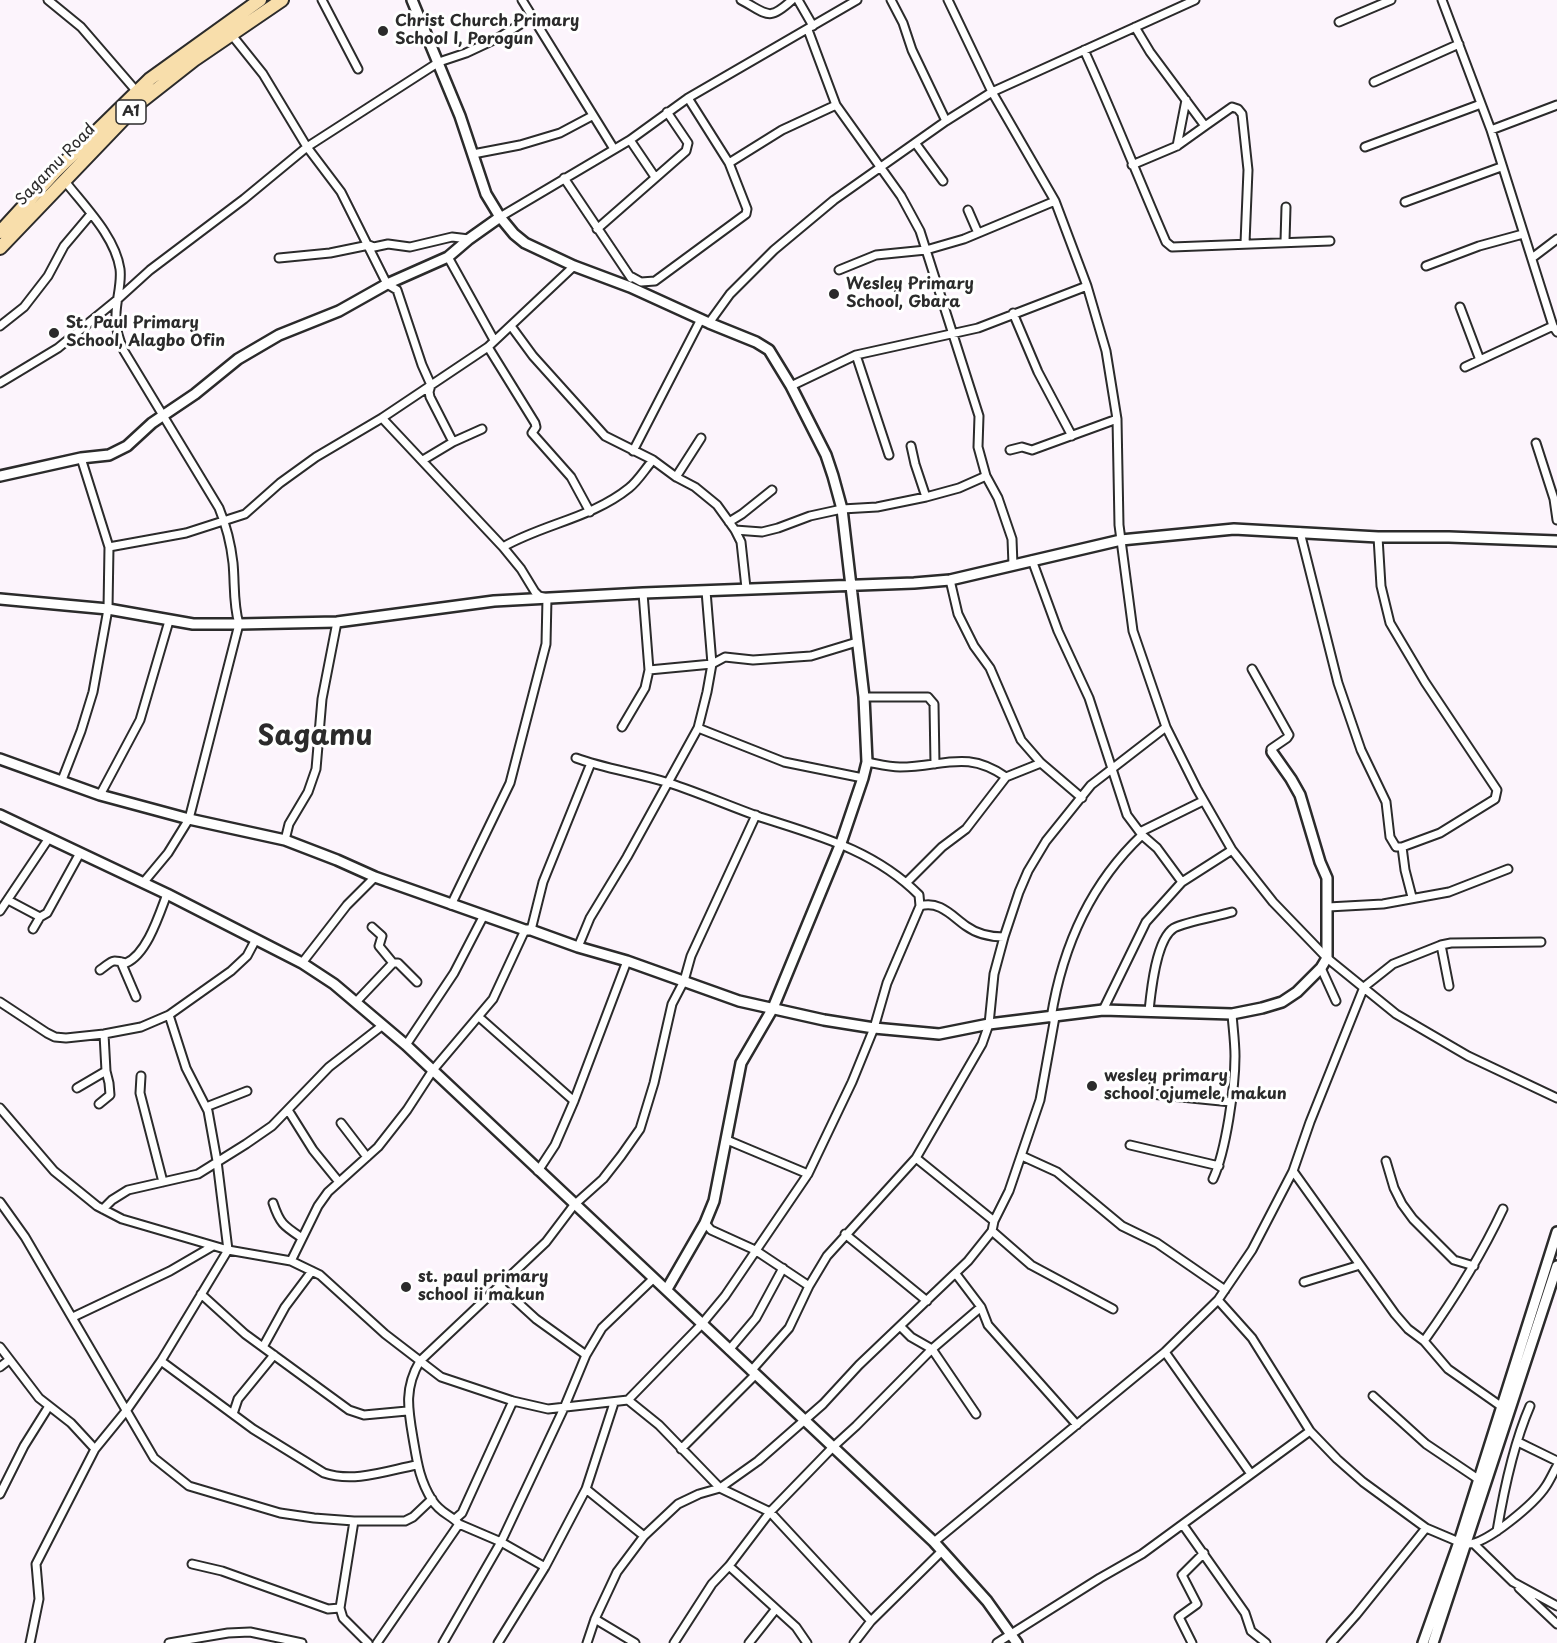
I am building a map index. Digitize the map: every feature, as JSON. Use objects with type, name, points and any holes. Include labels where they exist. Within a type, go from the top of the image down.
[{"type":"highway","name":"Sagamu Road","points":[[0,232],[56,171],[150,79],[260,0]]},
{"type":"highway","name":"Sagamu Road","points":[[0,248],[138,104],[194,60],[282,0]]},
{"type":"street","points":[[48,0],[81,27],[138,93]]},
{"type":"street","points":[[322,0],[358,69]]},
{"type":"street","points":[[412,0],[439,62],[486,194],[514,234],[525,243],[574,266],[630,287],[756,342],[769,350],[791,386],[826,455],[842,509],[864,697],[867,762],[841,843],[773,1008],[741,1063],[714,1201],[705,1223],[667,1289]]},
{"type":"street","points":[[522,0],[614,149]]},
{"type":"street","points":[[741,0],[769,15],[778,13],[792,0]]},
{"type":"street","points":[[798,0],[836,105],[901,196],[920,231],[979,416],[978,447],[986,476],[998,498],[1012,539],[1013,565]]},
{"type":"street","points":[[0,476],[81,458],[109,455],[127,446],[152,423],[249,353],[279,335],[339,311],[387,284],[448,257],[500,217],[630,140],[688,98],[857,0]]},
{"type":"street","points":[[891,0],[946,122]]},
{"type":"street","points":[[948,0],[992,92],[1055,201],[1087,286],[1106,351],[1117,419],[1121,540],[1133,632],[1166,727],[1203,801],[1232,850],[1273,902],[1327,958],[1396,1014],[1468,1056],[1557,1098]]},
{"type":"street","points":[[633,451],[705,321],[774,250],[834,200],[992,92],[1195,0]]},
{"type":"street","points":[[1339,22],[1391,0]]},
{"type":"street","points":[[1442,0],[1491,130],[1555,329],[1465,367]]},
{"type":"street","points":[[0,383],[58,348],[150,270],[308,147],[439,62],[466,53],[498,38],[532,17]]},
{"type":"street","points":[[1135,27],[1150,52],[1205,126]]},
{"type":"street","points":[[231,34],[263,74],[308,147],[341,192],[387,284],[397,290],[431,385],[430,397],[453,442]]},
{"type":"street","points":[[1374,82],[1459,44]]},
{"type":"street","points":[[1084,50],[1112,110],[1132,165],[1166,242],[1172,247],[1330,241]]},
{"type":"street","points":[[564,178],[620,263],[632,277],[640,282],[655,281],[746,214],[747,209],[729,163],[688,98]]},
{"type":"street","points":[[1177,146],[1186,100]]},
{"type":"street","points":[[1365,147],[1481,104]]},
{"type":"street","points":[[729,163],[782,130],[836,105]]},
{"type":"street","points":[[1491,130],[1557,105]]},
{"type":"street","points":[[1132,165],[1177,146],[1232,107],[1238,109],[1242,114],[1248,170],[1245,243]]},
{"type":"street","points":[[597,229],[683,155],[688,147],[688,143],[667,112]]},
{"type":"street","points":[[473,154],[520,145],[560,133],[592,116]]},
{"type":"street","points":[[630,140],[655,177]]},
{"type":"street","points":[[916,144],[943,181]]},
{"type":"street","points":[[1405,202],[1502,167]]},
{"type":"street","points":[[64,180],[91,214],[115,252],[120,270],[116,316],[120,341],[219,508],[233,561],[236,614],[239,624],[189,819],[168,853],[142,883]]},
{"type":"street","points":[[839,270],[876,255],[926,250],[978,233],[1055,201]]},
{"type":"street","points":[[1285,241],[1286,207]]},
{"type":"street","points":[[968,210],[978,233]]},
{"type":"street","points":[[0,326],[24,307],[48,276],[64,246],[91,214]]},
{"type":"street","points":[[1426,267],[1479,246],[1523,234]]},
{"type":"street","points":[[279,258],[330,253],[369,244],[374,247],[388,244],[410,247],[452,237],[469,239]]},
{"type":"street","points":[[1532,258],[1557,239]]},
{"type":"street","points":[[448,257],[494,340]]},
{"type":"street","points":[[109,547],[186,533],[245,514],[280,483],[316,457],[382,418],[488,347],[574,266]]},
{"type":"street","points":[[630,287],[632,277]]},
{"type":"street","points":[[791,386],[856,355],[978,328],[1087,286]]},
{"type":"street","points":[[1460,307],[1480,360]]},
{"type":"street","points":[[1013,313],[1038,372],[1072,436]]},
{"type":"street","points":[[511,326],[533,356],[605,436],[653,460],[676,477],[695,487],[717,505],[741,542],[746,588]]},
{"type":"street","points":[[488,347],[535,423],[536,427],[532,433],[571,477],[590,512]]},
{"type":"street","points":[[856,355],[889,455]]},
{"type":"street","points":[[382,418],[503,547],[521,569],[535,592],[547,598]]},
{"type":"street","points":[[1010,450],[1022,447],[1032,450],[1117,419]]},
{"type":"street","points":[[423,460],[453,442],[482,429]]},
{"type":"street","points":[[676,477],[701,438]]},
{"type":"street","points":[[1536,442],[1554,499],[1557,520]]},
{"type":"street","points":[[911,446],[926,497]]},
{"type":"street","points":[[62,780],[93,692],[108,609],[109,547],[81,458]]},
{"type":"street","points":[[503,547],[522,536],[607,504],[630,487],[653,460]]},
{"type":"street","points":[[735,530],[762,532],[810,516],[842,509],[877,507],[926,497],[959,488],[986,476]]},
{"type":"street","points":[[729,522],[772,490]]},
{"type":"street","points":[[0,599],[108,609],[193,624],[337,622],[494,601],[950,580],[1121,540],[1234,529],[1378,537],[1557,541]]},
{"type":"street","points":[[1300,532],[1338,683],[1361,750],[1386,802],[1392,843],[1396,847],[1402,847],[1450,828],[1495,799],[1497,790],[1425,682],[1390,623],[1381,586],[1378,537]]},
{"type":"street","points":[[1032,560],[1058,631],[1089,698],[1128,815],[1141,834],[1157,848],[1182,882]]},
{"type":"street","points":[[950,580],[958,614],[974,646],[990,668],[1021,740],[1041,763],[1082,798]]},
{"type":"street","points":[[578,947],[590,918],[627,858],[698,728],[712,664],[706,591]]},
{"type":"street","points":[[622,727],[645,688],[649,670],[643,593]]},
{"type":"street","points":[[451,905],[510,783],[546,644],[547,598]]},
{"type":"street","points":[[100,795],[140,720],[169,621]]},
{"type":"street","points":[[285,840],[289,824],[308,792],[316,769],[322,699],[337,622]]},
{"type":"street","points":[[649,670],[712,664],[725,657],[753,660],[811,656],[857,642]]},
{"type":"street","points":[[0,759],[100,795],[189,819],[285,840],[375,877],[483,917],[627,961],[739,1001],[824,1020],[873,1028],[939,1034],[989,1024],[1103,1010],[1232,1014],[1282,1002],[1297,992],[1321,968],[1327,958],[1327,878],[1300,795],[1271,749],[1289,735],[1252,669]]},
{"type":"street","points":[[864,697],[928,697],[934,704],[935,765]]},
{"type":"street","points":[[681,1449],[753,1373],[789,1328],[809,1286],[827,1256],[916,1158],[982,1044],[989,1024],[994,974],[1004,937],[1028,871],[1046,841],[1091,785],[1166,727]]},
{"type":"street","points":[[698,728],[784,762],[863,778]]},
{"type":"street","points":[[0,1108],[54,1171],[103,1209],[122,1219],[213,1246],[291,1261],[312,1271],[320,1275],[385,1334],[441,1377],[513,1401],[548,1409],[628,1400],[701,1325],[725,1296],[808,1174],[852,1082],[887,983],[920,906],[919,895],[906,883],[882,864],[841,843],[669,783],[576,758]]},
{"type":"street","points":[[867,762],[898,767],[935,765],[960,760],[976,762],[1006,777]]},
{"type":"street","points":[[291,1261],[318,1206],[328,1192],[378,1147],[433,1070],[493,999],[528,930],[543,882],[591,763]]},
{"type":"street","points":[[906,883],[942,847],[966,829],[1006,777],[1041,763]]},
{"type":"street","points":[[587,1643],[595,1619],[617,1572],[644,1536],[678,1504],[699,1494],[720,1488],[759,1461],[823,1404],[859,1365],[956,1274],[992,1231],[994,1221],[1009,1191],[1022,1156],[1040,1100],[1056,986],[1078,924],[1108,871],[1141,834],[1203,801]]},
{"type":"street","points":[[0,815],[256,939],[302,963],[334,984],[433,1070],[574,1205],[667,1289],[701,1325],[934,1542],[987,1601],[1017,1643]]},
{"type":"street","points":[[545,1567],[501,1542],[457,1522],[443,1513],[432,1499],[417,1465],[407,1411],[413,1373],[420,1361],[546,1242],[574,1205],[603,1179],[639,1129],[654,1083],[672,1004],[684,981],[691,956],[756,815]]},
{"type":"street","points":[[0,911],[49,838]]},
{"type":"street","points":[[1402,847],[1412,897]]},
{"type":"street","points":[[1103,1010],[1146,922],[1182,882],[1232,850]]},
{"type":"street","points":[[33,929],[40,917],[47,913],[80,853]]},
{"type":"street","points":[[1328,907],[1383,904],[1449,892],[1508,869]]},
{"type":"street","points":[[302,963],[347,905],[375,877]]},
{"type":"street","points":[[100,970],[113,960],[117,959],[126,963],[134,960],[156,923],[167,894]]},
{"type":"street","points":[[8,900],[40,917]]},
{"type":"street","points":[[920,906],[934,904],[956,916],[967,927],[989,937],[1004,937]]},
{"type":"street","points":[[1149,1011],[1155,969],[1163,941],[1172,929],[1233,912]]},
{"type":"street","points":[[406,1045],[454,973],[483,917]]},
{"type":"street","points":[[372,927],[382,936],[379,946],[393,963],[398,963],[417,981]]},
{"type":"street","points":[[0,1002],[46,1033],[56,1037],[104,1034],[141,1026],[169,1015],[231,971],[247,956],[256,939]]},
{"type":"street","points":[[934,1542],[1165,1352],[1218,1300],[1252,1250],[1293,1171],[1364,987],[1393,964],[1440,945],[1541,942]]},
{"type":"street","points":[[1440,945],[1449,986]]},
{"type":"street","points":[[538,1171],[555,1145],[574,1101],[627,961]]},
{"type":"street","points":[[121,962],[136,997]]},
{"type":"street","points":[[356,1002],[393,963]]},
{"type":"street","points":[[1321,968],[1336,1001]]},
{"type":"street","points":[[1213,1179],[1220,1166],[1231,1102],[1235,1056],[1232,1014]]},
{"type":"street","points":[[30,1643],[39,1599],[36,1564],[96,1449],[161,1361],[228,1250],[218,1161],[206,1107],[186,1068],[169,1015]]},
{"type":"street","points":[[478,1017],[574,1101]]},
{"type":"street","points":[[103,1209],[128,1190],[198,1174],[272,1126],[329,1067],[383,1025]]},
{"type":"street","points":[[99,1104],[110,1095],[104,1034]]},
{"type":"street","points":[[77,1088],[106,1071]]},
{"type":"street","points":[[141,1076],[140,1093],[163,1182]]},
{"type":"street","points":[[206,1107],[247,1092]]},
{"type":"street","points":[[1151,1094],[1231,1102]]},
{"type":"street","points":[[288,1110],[313,1150],[339,1182]]},
{"type":"street","points":[[340,1123],[367,1157]]},
{"type":"street","points":[[727,1140],[808,1174]]},
{"type":"street","points":[[1130,1145],[1220,1166]]},
{"type":"street","points":[[1022,1156],[1057,1172],[1122,1226],[1157,1243],[1225,1290]]},
{"type":"street","points":[[916,1158],[994,1221]]},
{"type":"street","points":[[1386,1161],[1394,1188],[1413,1219],[1454,1260],[1474,1266]]},
{"type":"street","points":[[1293,1171],[1408,1329],[1424,1341],[1448,1369],[1502,1407]]},
{"type":"street","points":[[0,1202],[25,1237],[154,1458],[189,1486],[280,1513],[354,1521],[405,1521],[414,1517],[432,1499]]},
{"type":"street","points":[[273,1203],[279,1220],[302,1238]]},
{"type":"street","points":[[1424,1341],[1474,1266],[1503,1209]]},
{"type":"street","points":[[705,1223],[711,1230],[755,1250],[809,1286]]},
{"type":"street","points":[[992,1231],[1031,1265],[1113,1309]]},
{"type":"street","points":[[1423,1643],[1467,1543],[1478,1479],[1557,1232]]},
{"type":"street","points":[[845,1234],[927,1301]]},
{"type":"street","points":[[73,1317],[170,1271],[213,1246]]},
{"type":"street","points":[[1304,1282],[1360,1265]]},
{"type":"street","points":[[729,1350],[756,1318],[783,1268]]},
{"type":"street","points":[[262,1347],[285,1307],[312,1271]]},
{"type":"street","points":[[1433,1643],[1556,1271]]},
{"type":"street","points":[[956,1274],[981,1307],[988,1325],[1077,1425]]},
{"type":"street","points":[[443,1643],[501,1542],[564,1408],[586,1354],[602,1328],[654,1278]]},
{"type":"street","points":[[500,1287],[536,1319],[586,1354]]},
{"type":"street","points":[[201,1294],[245,1334],[349,1410],[364,1415],[407,1411]]},
{"type":"street","points":[[1218,1300],[1252,1338],[1310,1431],[1337,1459],[1363,1482],[1426,1528],[1467,1543],[1557,1624]]},
{"type":"street","points":[[674,1643],[712,1584],[729,1566],[770,1512],[932,1349],[981,1307]]},
{"type":"street","points":[[901,1327],[932,1349],[976,1414]]},
{"type":"street","points":[[0,1347],[39,1398],[70,1423],[96,1449]]},
{"type":"street","points":[[1165,1352],[1251,1474]]},
{"type":"street","points":[[233,1414],[238,1399],[274,1355]]},
{"type":"street","points":[[0,1367],[9,1360]]},
{"type":"street","points":[[161,1361],[253,1429],[307,1463],[336,1476],[360,1477],[417,1465]]},
{"type":"street","points":[[1373,1396],[1426,1444],[1478,1479]]},
{"type":"street","points":[[628,1400],[659,1425],[720,1488],[770,1512],[871,1621]]},
{"type":"street","points":[[377,1643],[457,1522],[484,1468],[513,1401]]},
{"type":"street","points":[[498,1643],[545,1567],[586,1489],[614,1403]]},
{"type":"street","points":[[0,1494],[24,1446],[49,1406]]},
{"type":"street","points":[[1497,1531],[1503,1491],[1530,1406]]},
{"type":"street","points":[[997,1643],[1142,1554],[1310,1431]]},
{"type":"street","points":[[1518,1442],[1557,1461]]},
{"type":"street","points":[[1467,1543],[1497,1531],[1545,1488],[1557,1466]]},
{"type":"street","points":[[586,1489],[644,1536]]},
{"type":"street","points":[[354,1521],[340,1608],[344,1618],[368,1643]]},
{"type":"street","points":[[1183,1525],[1245,1613],[1251,1631],[1266,1643]]},
{"type":"street","points":[[1331,1643],[1426,1528]]},
{"type":"street","points":[[854,1643],[871,1621],[942,1551]]},
{"type":"street","points":[[1192,1643],[1179,1617],[1197,1604],[1182,1575],[1204,1553]]},
{"type":"street","points":[[192,1564],[222,1571],[328,1609],[340,1608]]},
{"type":"street","points":[[729,1566],[796,1627],[807,1643]]},
{"type":"street","points":[[1513,1582],[1557,1606]]},
{"type":"street","points":[[749,1643],[775,1610]]},
{"type":"street","points":[[595,1619],[635,1643]]},
{"type":"street","points":[[169,1643],[196,1641],[228,1633],[250,1632],[269,1640],[302,1643]]},
{"type":"place","name":"Christ Church Primary School I, Porogun","points":[[383,31]]},
{"type":"place","name":"Wesley Primary School, Gbara","points":[[834,294]]},
{"type":"place","name":"St. Paul Primary School, Alagbo Ofin","points":[[54,333]]},
{"type":"place","name":"wesley primary school ojumele, makun","points":[[1092,1086]]},
{"type":"place","name":"st. paul primary school ii makun","points":[[406,1287]]},
{"type":"district","name":"Sagamu","points":[[315,737]]}]
